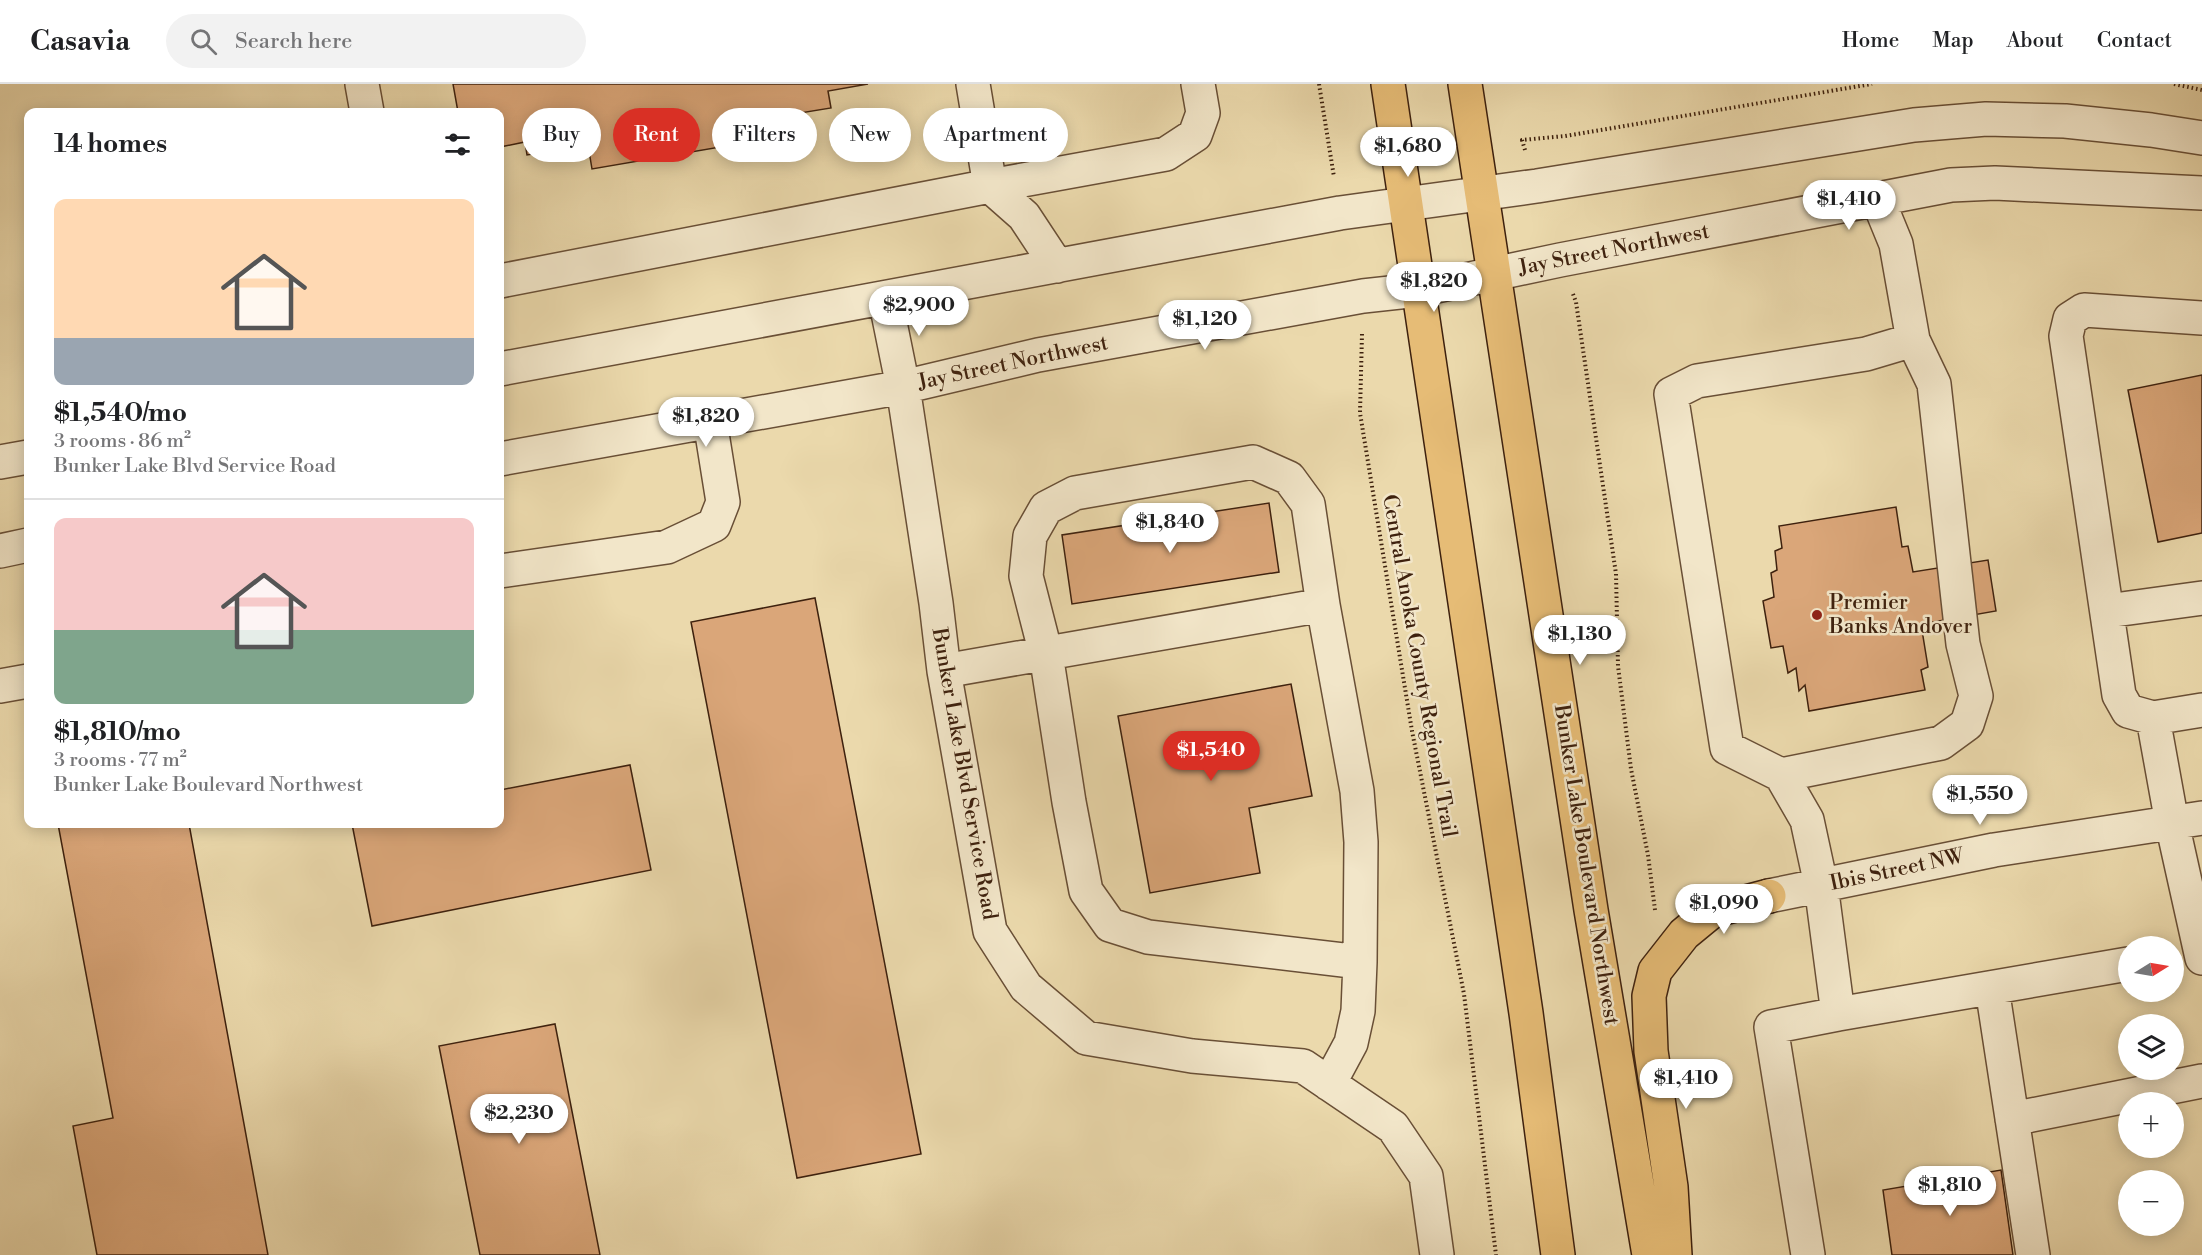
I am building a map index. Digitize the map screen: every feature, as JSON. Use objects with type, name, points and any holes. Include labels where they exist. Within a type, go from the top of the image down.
[{"type":"main road","points":[[1388,84],[1526,1013],[1558,1255]]},
{"type":"main road","name":"Bunker Lake Boulevard Northwest","points":[[1465,84],[1591,910],[1649,1255]]},
{"type":"main road","points":[[1675,1255],[1671,1187],[1651,1051],[1649,996],[1654,971],[1684,934],[1712,911],[1769,896]]},
{"type":"street","points":[[362,84],[365,108]]},
{"type":"street","points":[[973,84],[990,186],[1024,216],[1057,266]]},
{"type":"street","points":[[504,280],[1166,154],[1195,135],[1203,113],[1198,84]]},
{"type":"street","points":[[504,368],[1340,213],[1537,186],[1914,126],[1986,119],[2065,121],[2202,138]]},
{"type":"street","name":"Jay Street Northwest","points":[[504,458],[903,387],[1038,355],[1363,296],[1418,290],[1951,185],[1995,183],[2202,193]]},
{"type":"street","points":[[1781,775],[1941,743],[1967,724],[1976,696],[1963,644],[1934,384],[1913,340],[1896,244],[1878,200]]},
{"type":"street","name":"Bunker Lake Blvd Service Road","points":[[885,298],[903,387],[944,671],[990,931],[1026,987],[1086,1038],[1192,1056],[1303,1066],[1393,1127],[1426,1176],[1437,1255]]},
{"type":"street","points":[[2202,318],[2085,310],[2070,319],[2066,336],[2120,695],[2128,711],[2153,718],[2202,710]]},
{"type":"street","points":[[1838,1014],[1821,885],[1807,820],[1781,775],[1727,748],[1671,394],[1697,381],[1866,354],[1913,340]]},
{"type":"street","points":[[504,569],[667,547],[714,525],[723,502],[710,421]]},
{"type":"street","points":[[0,462],[24,458]]},
{"type":"street","points":[[1329,1084],[1351,1043],[1358,1011],[1359,962],[1361,842],[1357,791],[1323,605],[1308,504],[1289,478],[1253,462],[1075,493],[1046,508],[1030,536],[1026,576],[1046,654],[1086,891],[1110,925],[1148,937],[1359,962]]},
{"type":"street","points":[[0,551],[24,547]]},
{"type":"street","points":[[2107,611],[2202,598]]},
{"type":"street","points":[[944,671],[1323,605]]},
{"type":"street","points":[[0,686],[24,682]]},
{"type":"street","points":[[2153,718],[2187,820],[2194,954]]},
{"type":"street","name":"Ibis Street NW","points":[[1769,896],[1994,850],[2187,820]]},
{"type":"street","points":[[1808,1255],[1771,1027],[2118,966]]},
{"type":"street","points":[[1992,988],[2033,1255]]},
{"type":"street","points":[[2012,1119],[2202,1081]]},
{"type":"path","points":[[1319,84],[1340,213]]},
{"type":"path","points":[[1522,140],[1565,136],[1872,84]]},
{"type":"path","points":[[2174,84],[2202,90]]},
{"type":"path","name":"Central Anoka County Regional Trail","points":[[1363,296],[1360,413],[1412,731],[1464,994],[1496,1255]]},
{"type":"path","points":[[1576,302],[1617,574],[1618,666],[1631,769],[1648,855],[1655,911]]},
{"type":"building","points":[[453,84],[868,84],[828,91],[831,108],[817,110],[817,108],[712,108],[712,148],[700,151],[700,108],[613,108],[613,162],[633,162],[592,169],[591,162],[601,162],[601,108],[522,108],[522,143],[504,146],[504,108],[457,108]]},
{"type":"building","points":[[2202,375],[2202,533],[2158,542],[2128,390]]},
{"type":"building","points":[[1269,503],[1279,572],[1072,604],[1062,535]]},
{"type":"building","points":[[1896,507],[1902,547],[1908,546],[1913,572],[1988,560],[1996,611],[1921,624],[1928,667],[1921,670],[1925,690],[1809,711],[1805,685],[1799,691],[1796,668],[1788,673],[1783,646],[1771,648],[1763,601],[1774,597],[1771,573],[1777,570],[1775,551],[1782,548],[1779,526]]},
{"type":"building","points":[[815,598],[921,1154],[797,1178],[691,622]]},
{"type":"building","points":[[1291,684],[1312,796],[1249,808],[1260,873],[1150,893],[1118,716]]},
{"type":"building","points":[[630,765],[651,870],[372,926],[353,828],[504,828],[504,789]]},
{"type":"building","points":[[59,828],[190,828],[268,1255],[97,1255],[73,1126],[113,1118]]},
{"type":"building","points":[[555,1024],[600,1255],[480,1255],[439,1046]]},
{"type":"building","points":[[2001,1170],[2013,1255],[1892,1255],[1883,1190]]},
{"type":"place","name":"Premier Banks Andover","points":[[1817,615]]}]
